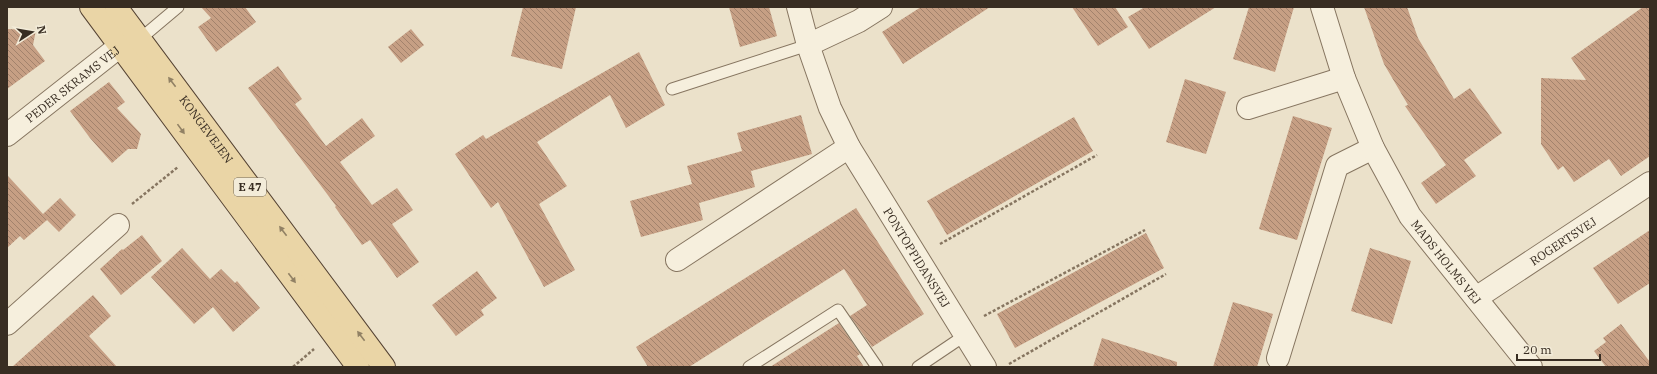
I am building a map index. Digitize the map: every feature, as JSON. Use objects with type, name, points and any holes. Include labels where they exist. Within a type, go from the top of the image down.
[{"type":"main road","name":"KONGEVEJEN","points":[[91,7],[130,43],[384,367]]},
{"type":"main road","name":"KONGEVEJEN","points":[[116,7],[130,43],[198,151],[358,367]]},
{"type":"street","name":"PONTOPPIDANSVEJ","points":[[798,7],[808,44],[830,108],[849,147],[984,367]]},
{"type":"street","points":[[808,44],[859,21],[881,7]]},
{"type":"street","name":"MADS HOLMS VEJ","points":[[1322,7],[1344,78],[1373,148],[1410,216],[1531,367]]},
{"type":"street","name":"PEDER SKRAMS VEJ","points":[[7,135],[130,43]]},
{"type":"street","points":[[1248,108],[1344,78]]},
{"type":"street","points":[[676,260],[849,147]]},
{"type":"street","points":[[1278,358],[1337,166],[1373,148]]},
{"type":"street","name":"ROGERTSVEJ","points":[[1476,298],[1650,183]]},
{"type":"street","points":[[7,324],[118,225]]},
{"type":"lane","points":[[130,43],[178,7]]},
{"type":"lane","points":[[672,88],[808,44]]},
{"type":"lane","points":[[749,367],[838,310],[877,367]]},
{"type":"lane","points":[[918,367],[962,332]]},
{"type":"path","points":[[118,225],[113,218],[198,151]]},
{"type":"path","points":[[917,257],[1097,155]]},
{"type":"path","points":[[962,332],[1144,230]]},
{"type":"path","points":[[1003,367],[1166,274]]},
{"type":"building","points":[[201,7],[245,7],[256,22],[216,52],[198,27],[211,18]]},
{"type":"building","points":[[523,7],[576,7],[562,69],[511,56]]},
{"type":"building","points":[[729,7],[769,7],[777,36],[740,47]]},
{"type":"building","points":[[921,7],[990,7],[903,64],[882,32]]},
{"type":"building","points":[[1072,7],[1115,7],[1128,27],[1098,46]]},
{"type":"building","points":[[1145,7],[1216,7],[1149,49],[1128,17]]},
{"type":"building","points":[[1249,7],[1294,7],[1275,72],[1233,59]]},
{"type":"building","points":[[1364,7],[1407,7],[1418,38],[1454,99],[1470,88],[1502,133],[1464,160],[1476,176],[1436,204],[1421,183],[1446,165],[1405,106],[1408,105],[1384,64]]},
{"type":"building","points":[[1643,7],[1650,7],[1650,156],[1621,176],[1609,159],[1574,182],[1563,166],[1558,170],[1541,144],[1541,78],[1586,80],[1571,58]]},
{"type":"building","points":[[7,29],[36,30],[33,45],[45,61],[7,89]]},
{"type":"building","points":[[411,29],[424,45],[401,63],[388,47]]},
{"type":"building","points":[[639,52],[665,105],[626,128],[610,95],[537,142],[567,186],[539,204],[575,270],[544,287],[498,202],[491,208],[455,154],[483,135],[486,139]]},
{"type":"building","points":[[278,66],[302,99],[295,104],[326,146],[362,118],[375,136],[340,162],[372,205],[397,188],[413,210],[392,224],[419,262],[397,278],[370,240],[362,245],[335,207],[336,206],[248,88]]},
{"type":"building","points":[[1185,79],[1226,92],[1206,154],[1166,142]]},
{"type":"building","points":[[109,82],[125,102],[117,108],[141,134],[137,149],[128,149],[112,163],[90,138],[70,111]]},
{"type":"building","points":[[801,115],[812,154],[751,171],[755,187],[699,203],[703,220],[641,237],[630,201],[692,184],[687,166],[742,151],[737,133]]},
{"type":"building","points":[[1293,116],[1332,128],[1297,240],[1259,229]]},
{"type":"building","points":[[1074,117],[1093,151],[947,235],[927,201]]},
{"type":"building","points":[[7,175],[43,214],[60,198],[76,215],[59,232],[47,220],[24,240],[20,236],[7,248]]},
{"type":"building","points":[[856,208],[924,314],[872,347],[850,316],[867,305],[844,269],[689,367],[648,367],[636,347]]},
{"type":"building","points":[[1650,230],[1650,283],[1618,304],[1593,268]]},
{"type":"building","points":[[1146,233],[1164,268],[1015,348],[997,314]]},
{"type":"building","points":[[142,235],[162,261],[121,295],[100,269],[122,249],[123,250]]},
{"type":"building","points":[[182,248],[210,279],[221,269],[235,283],[237,281],[260,308],[233,332],[213,307],[194,324],[151,277]]},
{"type":"building","points":[[1370,248],[1411,261],[1392,324],[1351,311]]},
{"type":"building","points":[[477,271],[497,298],[481,310],[484,315],[456,336],[432,305]]},
{"type":"building","points":[[93,295],[111,316],[89,336],[117,367],[12,367]]},
{"type":"building","points":[[1233,302],[1273,314],[1257,367],[1213,367]]},
{"type":"building","points":[[839,323],[860,354],[857,356],[864,367],[770,367]]},
{"type":"building","points":[[1621,324],[1650,362],[1650,367],[1606,367],[1594,351],[1606,342],[1603,338]]},
{"type":"building","points":[[1102,338],[1177,362],[1177,367],[1093,367]]}]
